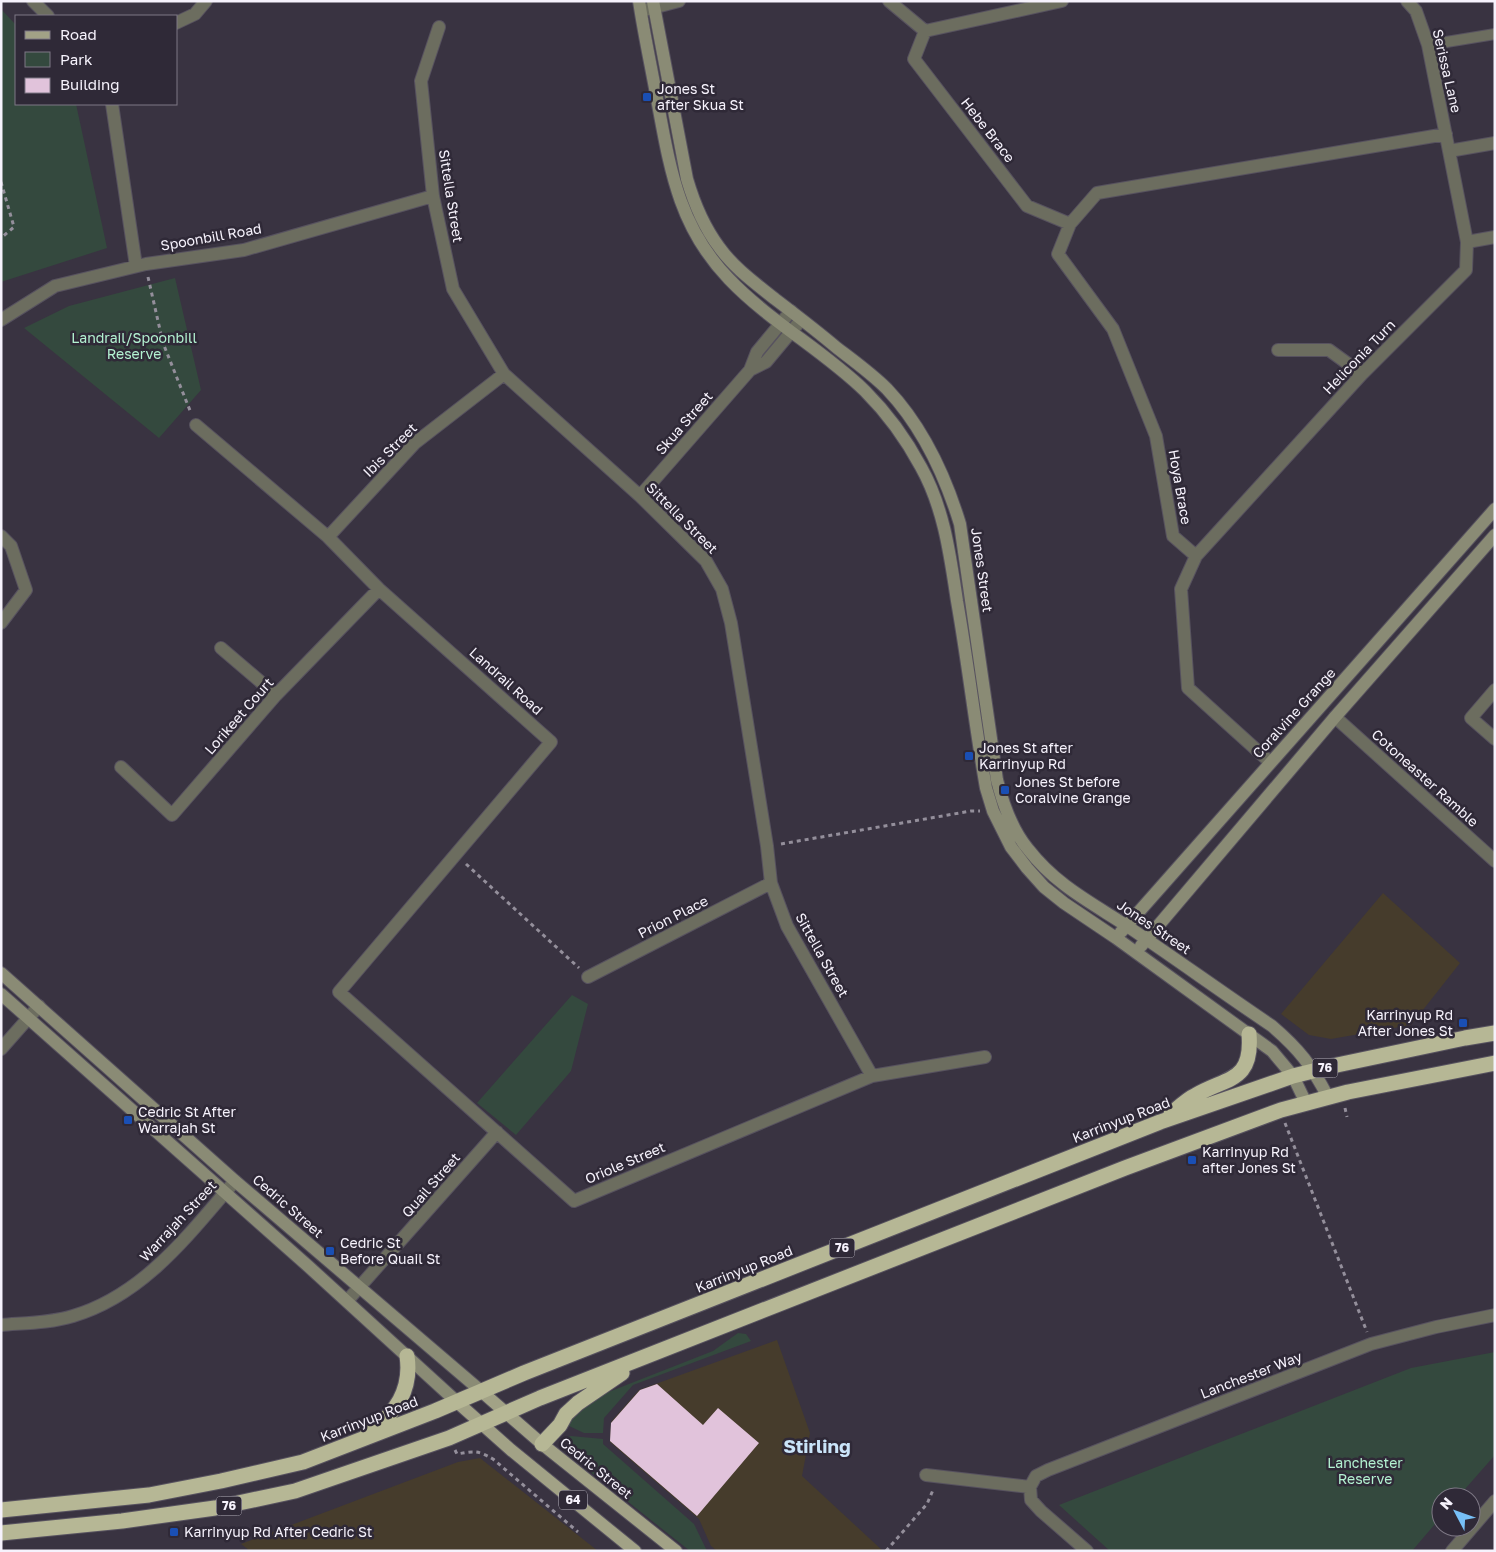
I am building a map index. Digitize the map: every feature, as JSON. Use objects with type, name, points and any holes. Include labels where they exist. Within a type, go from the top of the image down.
[{"type":"highway","name":"Karrinyup Road","points":[[1,1510],[149,1495],[303,1462],[1160,1122],[1293,1076],[1495,1033]]},
{"type":"highway","points":[[1160,1122],[1195,1095],[1229,1081],[1239,1074],[1247,1060],[1250,1045],[1249,1034]]},
{"type":"highway","name":"76","points":[[1,1533],[122,1521],[215,1508],[286,1493],[449,1438],[506,1412],[653,1354],[1125,1168],[1281,1110],[1328,1098],[1495,1063]]},
{"type":"highway","points":[[542,1444],[560,1425],[566,1414],[578,1403],[653,1354]]},
{"type":"highway","points":[[348,1445],[378,1426],[396,1408],[406,1387],[409,1368],[407,1356]]},
{"type":"main road","name":"Cedric Street","points":[[481,1391],[542,1444],[676,1551]]},
{"type":"main road","name":"64","points":[[457,1402],[511,1450],[635,1551]]},
{"type":"street","points":[[33,1],[47,15]]},
{"type":"street","points":[[178,23],[195,14],[206,1]]},
{"type":"street","points":[[640,6],[679,1]]},
{"type":"street","points":[[889,1],[926,31],[1062,1]]},
{"type":"street","name":"Serissa Lane","points":[[1407,1],[1416,11],[1428,45],[1449,151]]},
{"type":"street","name":"Jones Street","points":[[654,5],[686,179],[691,195],[709,232],[734,264],[752,281],[863,368],[902,406],[915,424],[950,494],[960,524],[997,780],[1004,803],[1019,837],[1028,850],[1072,892],[1127,926],[1272,1026],[1292,1044],[1314,1071],[1328,1098]]},
{"type":"street","name":"Jones Street","points":[[640,6],[677,194],[699,241],[712,260],[729,279],[780,324],[864,389],[880,406],[910,447],[933,493],[948,541],[986,788],[993,811],[1011,847],[1044,887],[1064,903],[1136,952],[1272,1051],[1293,1076],[1306,1103]]},
{"type":"street","name":"Sittella Street","points":[[440,27],[421,81],[433,196],[453,289],[504,374],[640,496],[706,561],[722,589],[731,623],[767,846],[771,883],[787,926],[872,1076]]},
{"type":"street","name":"Hebe Brace","points":[[926,31],[914,59],[1028,206],[1070,224]]},
{"type":"street","points":[[112,105],[141,265]]},
{"type":"street","points":[[1070,224],[1097,194],[1446,134]]},
{"type":"street","points":[[1449,151],[1495,142]]},
{"type":"street","name":"Heliconia Turn","points":[[1196,556],[1362,374],[1466,270],[1467,242],[1449,151]]},
{"type":"street","name":"Spoonbill Road","points":[[1,320],[55,286],[141,265],[244,250],[433,196]]},
{"type":"street","name":"Hoya Brace","points":[[1070,224],[1058,254],[1113,329],[1156,436],[1173,536],[1196,556]]},
{"type":"street","points":[[1467,242],[1495,237]]},
{"type":"street","name":"Skua Street","points":[[640,496],[750,370],[758,352],[791,311]]},
{"type":"street","name":"Skua Street","points":[[750,370],[766,362],[801,320]]},
{"type":"street","points":[[1278,350],[1329,350],[1362,374]]},
{"type":"street","name":"Ibis Street","points":[[328,537],[415,444],[504,374]]},
{"type":"street","name":"Landrail Road","points":[[196,425],[328,537],[379,589],[551,742],[339,992]]},
{"type":"street","name":"Coralvine Grange","points":[[1116,938],[1495,509]]},
{"type":"street","points":[[1136,952],[1336,717],[1495,535]]},
{"type":"street","points":[[1,536],[11,546],[26,590],[1,623]]},
{"type":"street","points":[[1196,556],[1181,588],[1188,688],[1270,762]]},
{"type":"street","name":"Lorikeet Court","points":[[121,767],[172,815],[276,695],[379,589]]},
{"type":"street","points":[[221,648],[276,695]]},
{"type":"street","points":[[1495,690],[1470,718],[1495,739]]},
{"type":"street","name":"Cotoneaster Ramble","points":[[1336,717],[1495,861]]},
{"type":"street","name":"Prion Place","points":[[588,977],[771,883]]},
{"type":"street","name":"Cedric Street","points":[[1,973],[235,1181],[481,1391]]},
{"type":"street","name":"Oriole Street","points":[[339,992],[574,1201],[872,1076],[985,1057]]},
{"type":"street","name":"64","points":[[1,994],[225,1192],[457,1402]]},
{"type":"street","points":[[1,1049],[39,1006]]},
{"type":"street","name":"Quail Street","points":[[347,1302],[497,1132]]},
{"type":"street","name":"Warrajah Street","points":[[1,1325],[64,1318],[90,1310],[117,1297],[141,1281],[166,1260],[235,1181]]},
{"type":"street","name":"Lanchester Way","points":[[1030,1487],[1036,1476],[1048,1470],[1372,1344],[1436,1327],[1495,1315]]},
{"type":"street","points":[[932,1475],[1030,1487],[1031,1500],[1086,1551]]},
{"type":"street","points":[[1452,1551],[1495,1501]]},
{"type":"lane","points":[[1428,45],[1495,34]]},
{"type":"path","points":[[1,182],[14,226],[1,238]]},
{"type":"path","points":[[141,265],[163,343],[196,425]]},
{"type":"path","points":[[767,846],[972,811],[993,811]]},
{"type":"path","points":[[456,855],[588,977]]},
{"type":"path","points":[[1286,1124],[1372,1344]]},
{"type":"path","points":[[457,1454],[472,1450],[493,1459],[578,1532]]},
{"type":"path","points":[[886,1551],[927,1504],[932,1475]]},
{"type":"shaded area","points":[[1383,893],[1460,963],[1411,1025],[1331,1039],[1309,1035],[1281,1014]]},
{"type":"shaded area","points":[[777,1340],[810,1433],[802,1476],[883,1551],[717,1551],[711,1546],[699,1519],[610,1442],[611,1422],[639,1390]]},
{"type":"shaded area","points":[[480,1458],[598,1551],[250,1551],[241,1544],[458,1462]]},
{"type":"green space","points":[[1,9],[15,24],[15,105],[76,105],[107,248],[1,282]]},
{"type":"green space","name":"Landrail/Spoonbill Reserve","points":[[175,278],[201,390],[159,438],[24,328],[69,306]]},
{"type":"green space","points":[[572,995],[588,1004],[571,1071],[516,1135],[477,1103]]},
{"type":"green space","points":[[738,1333],[746,1334],[751,1341],[633,1385],[604,1418],[603,1433],[584,1433],[567,1425],[581,1405],[606,1393],[713,1351]]},
{"type":"green space","name":"Lanchester Reserve","points":[[1495,1352],[1495,1455],[1467,1487],[1431,1487],[1431,1529],[1412,1551],[1110,1551],[1059,1505],[1411,1368]]},
{"type":"green space","points":[[567,1437],[603,1439],[603,1444],[694,1524],[707,1551],[690,1551],[578,1462]]},
{"type":"building","points":[[657,1384],[703,1425],[718,1408],[759,1443],[697,1516],[610,1441],[611,1423],[640,1390]]},
{"type":"place","name":"Jones St after Skua St","points":[[647,97]]},
{"type":"place","name":"Jones St after Karrinyup Rd","points":[[969,756]]},
{"type":"place","name":"Jones St before Coralvine Grange","points":[[1005,790]]},
{"type":"place","name":"Karrinyup Rd After Jones St","points":[[1463,1023]]},
{"type":"place","name":"Cedric St After Warrajah St","points":[[128,1120]]},
{"type":"place","name":"Karrinyup Rd after Jones St","points":[[1192,1160]]},
{"type":"place","name":"Cedric St Before Quail St","points":[[330,1251]]},
{"type":"place","name":"Karrinyup Rd After Cedric St","points":[[174,1532]]},
{"type":"district","name":"Stirling","points":[[817,1446]]}]
